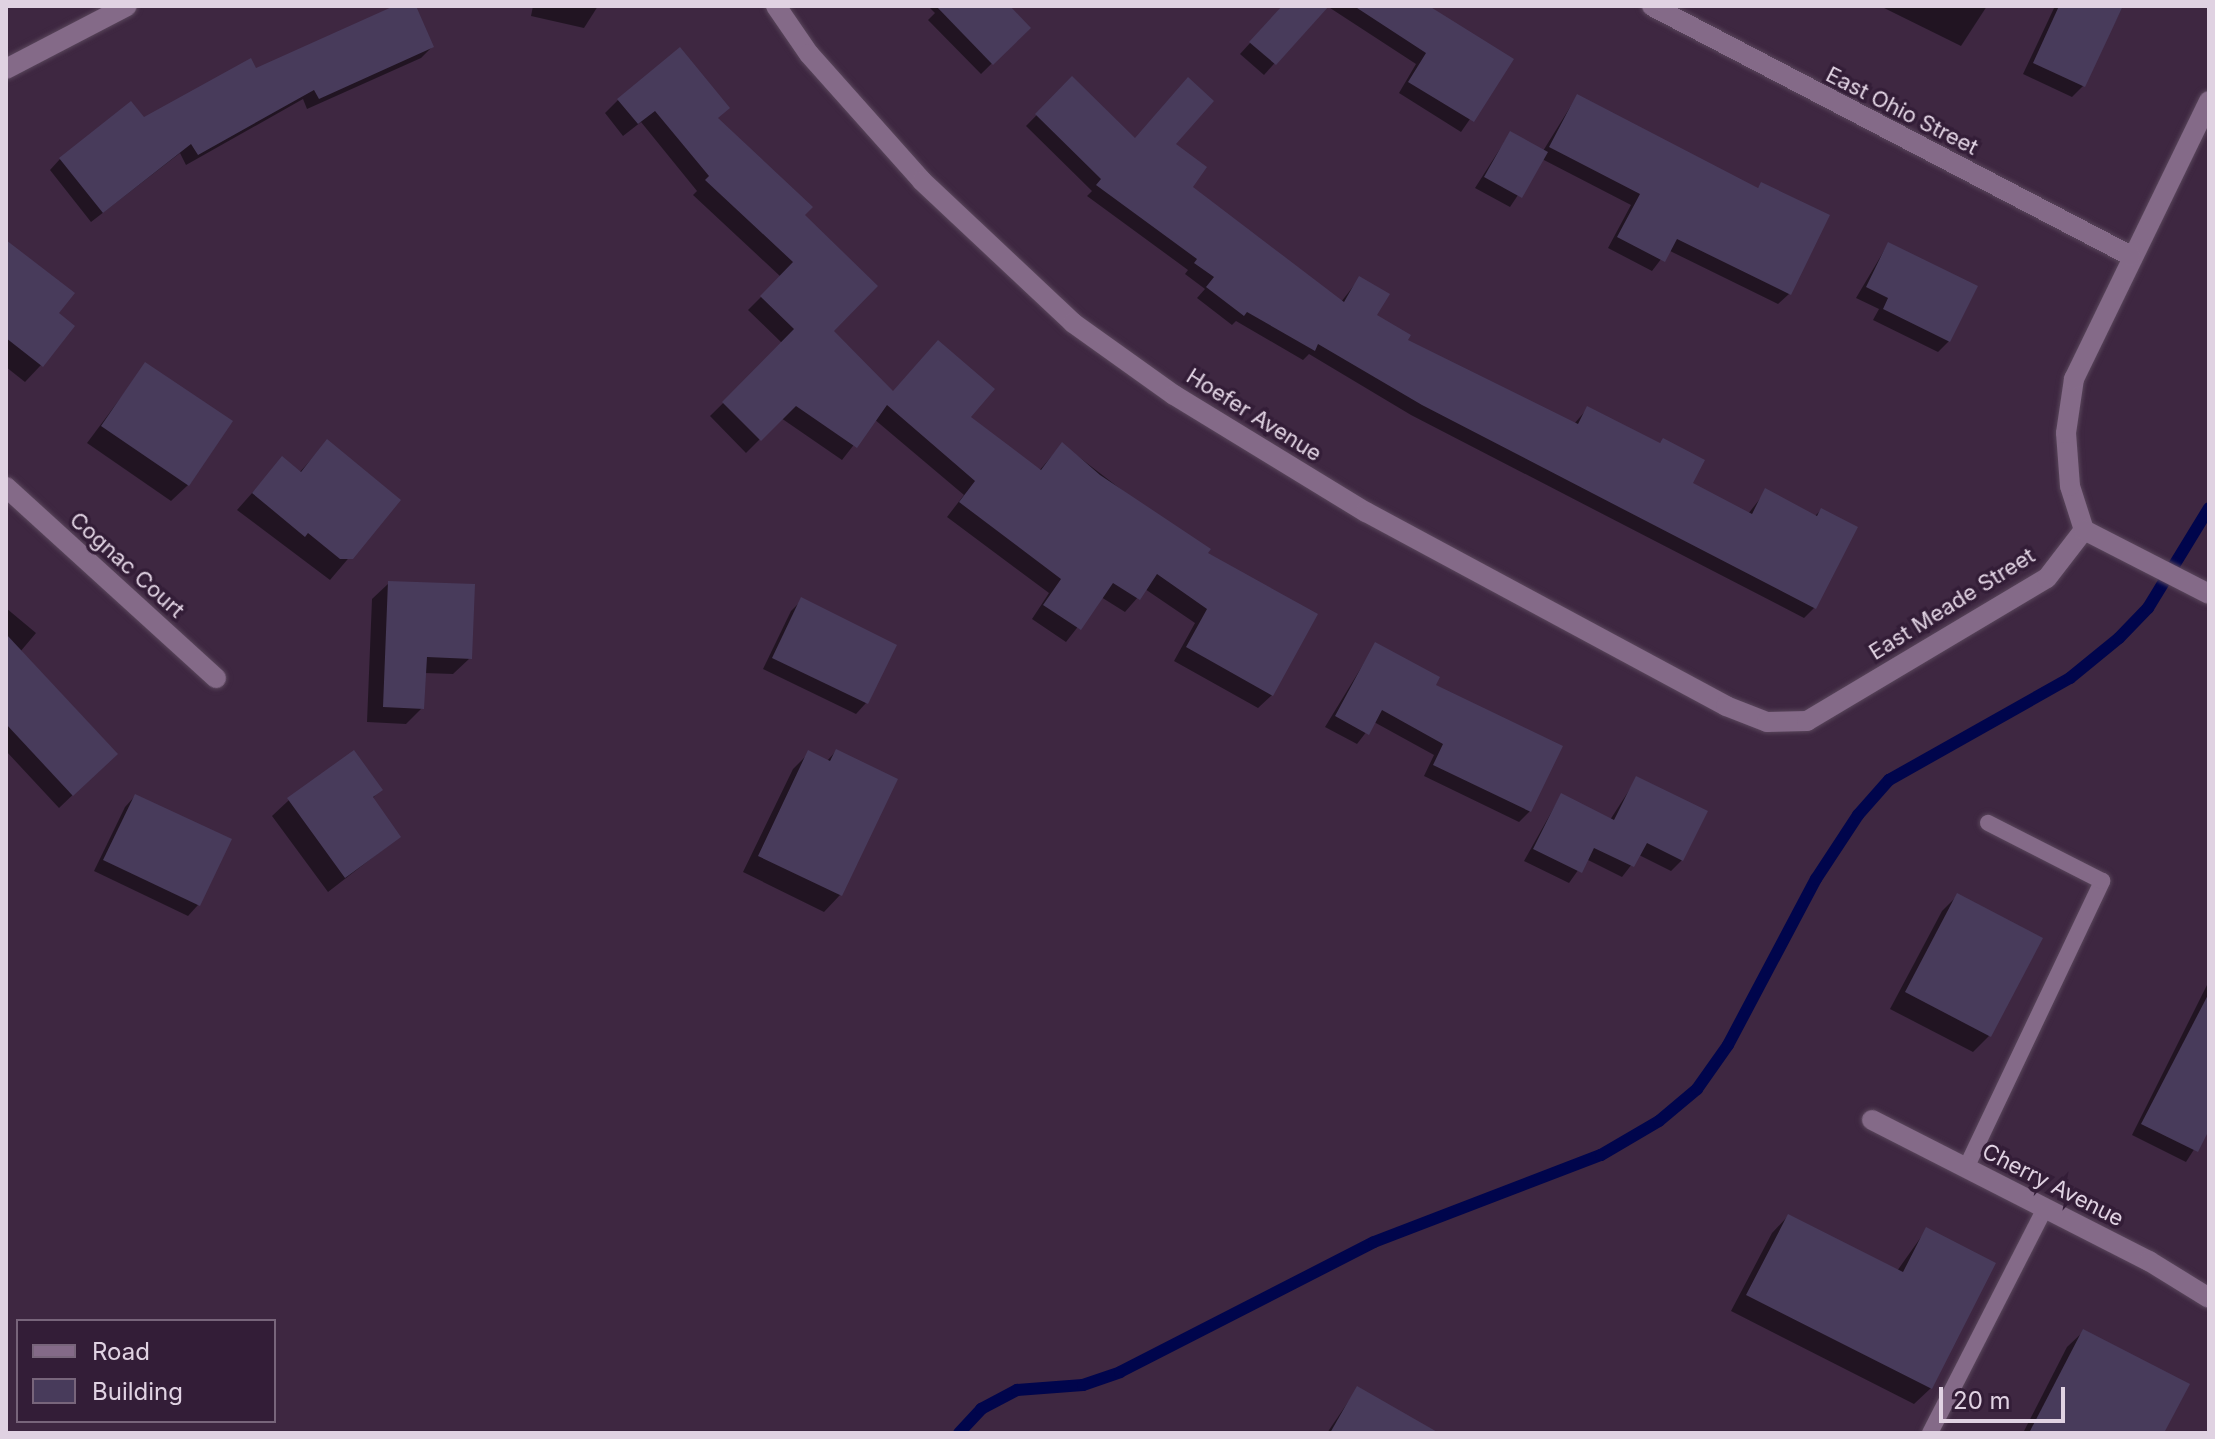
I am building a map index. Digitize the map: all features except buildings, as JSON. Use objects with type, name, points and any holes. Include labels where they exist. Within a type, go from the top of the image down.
[{"type":"street","points":[[6,69],[127,6]]},
{"type":"street","name":"Hoefer Avenue","points":[[776,6],[809,54],[922,181],[1073,323],[1174,395],[1366,512],[1726,706],[1767,722],[1807,721]]},
{"type":"street","name":"East Ohio Street","points":[[1652,6],[2131,256]]},
{"type":"street","points":[[2209,101],[2165,198],[2131,256],[2074,379],[2066,433],[2070,486],[2084,530],[2209,594]]},
{"type":"street","name":"Cognac Court","points":[[6,487],[216,678]]},
{"type":"street","name":"East Meade Street","points":[[1807,721],[2047,578],[2084,530]]},
{"type":"street","name":"Cherry Avenue","points":[[1872,1120],[2045,1208],[2209,1298]]},
{"type":"lane","points":[[1966,1168],[2102,881],[1988,823]]},
{"type":"lane","points":[[1930,1433],[2045,1208]]},
{"type":"waterway","points":[[959,1433],[981,1409],[1017,1390],[1083,1385],[1120,1372],[1374,1242],[1601,1155],[1659,1121],[1697,1089],[1728,1045],[1816,879],[1858,815],[1889,780],[2070,678],[2119,638],[2148,608],[2209,508]]}]
